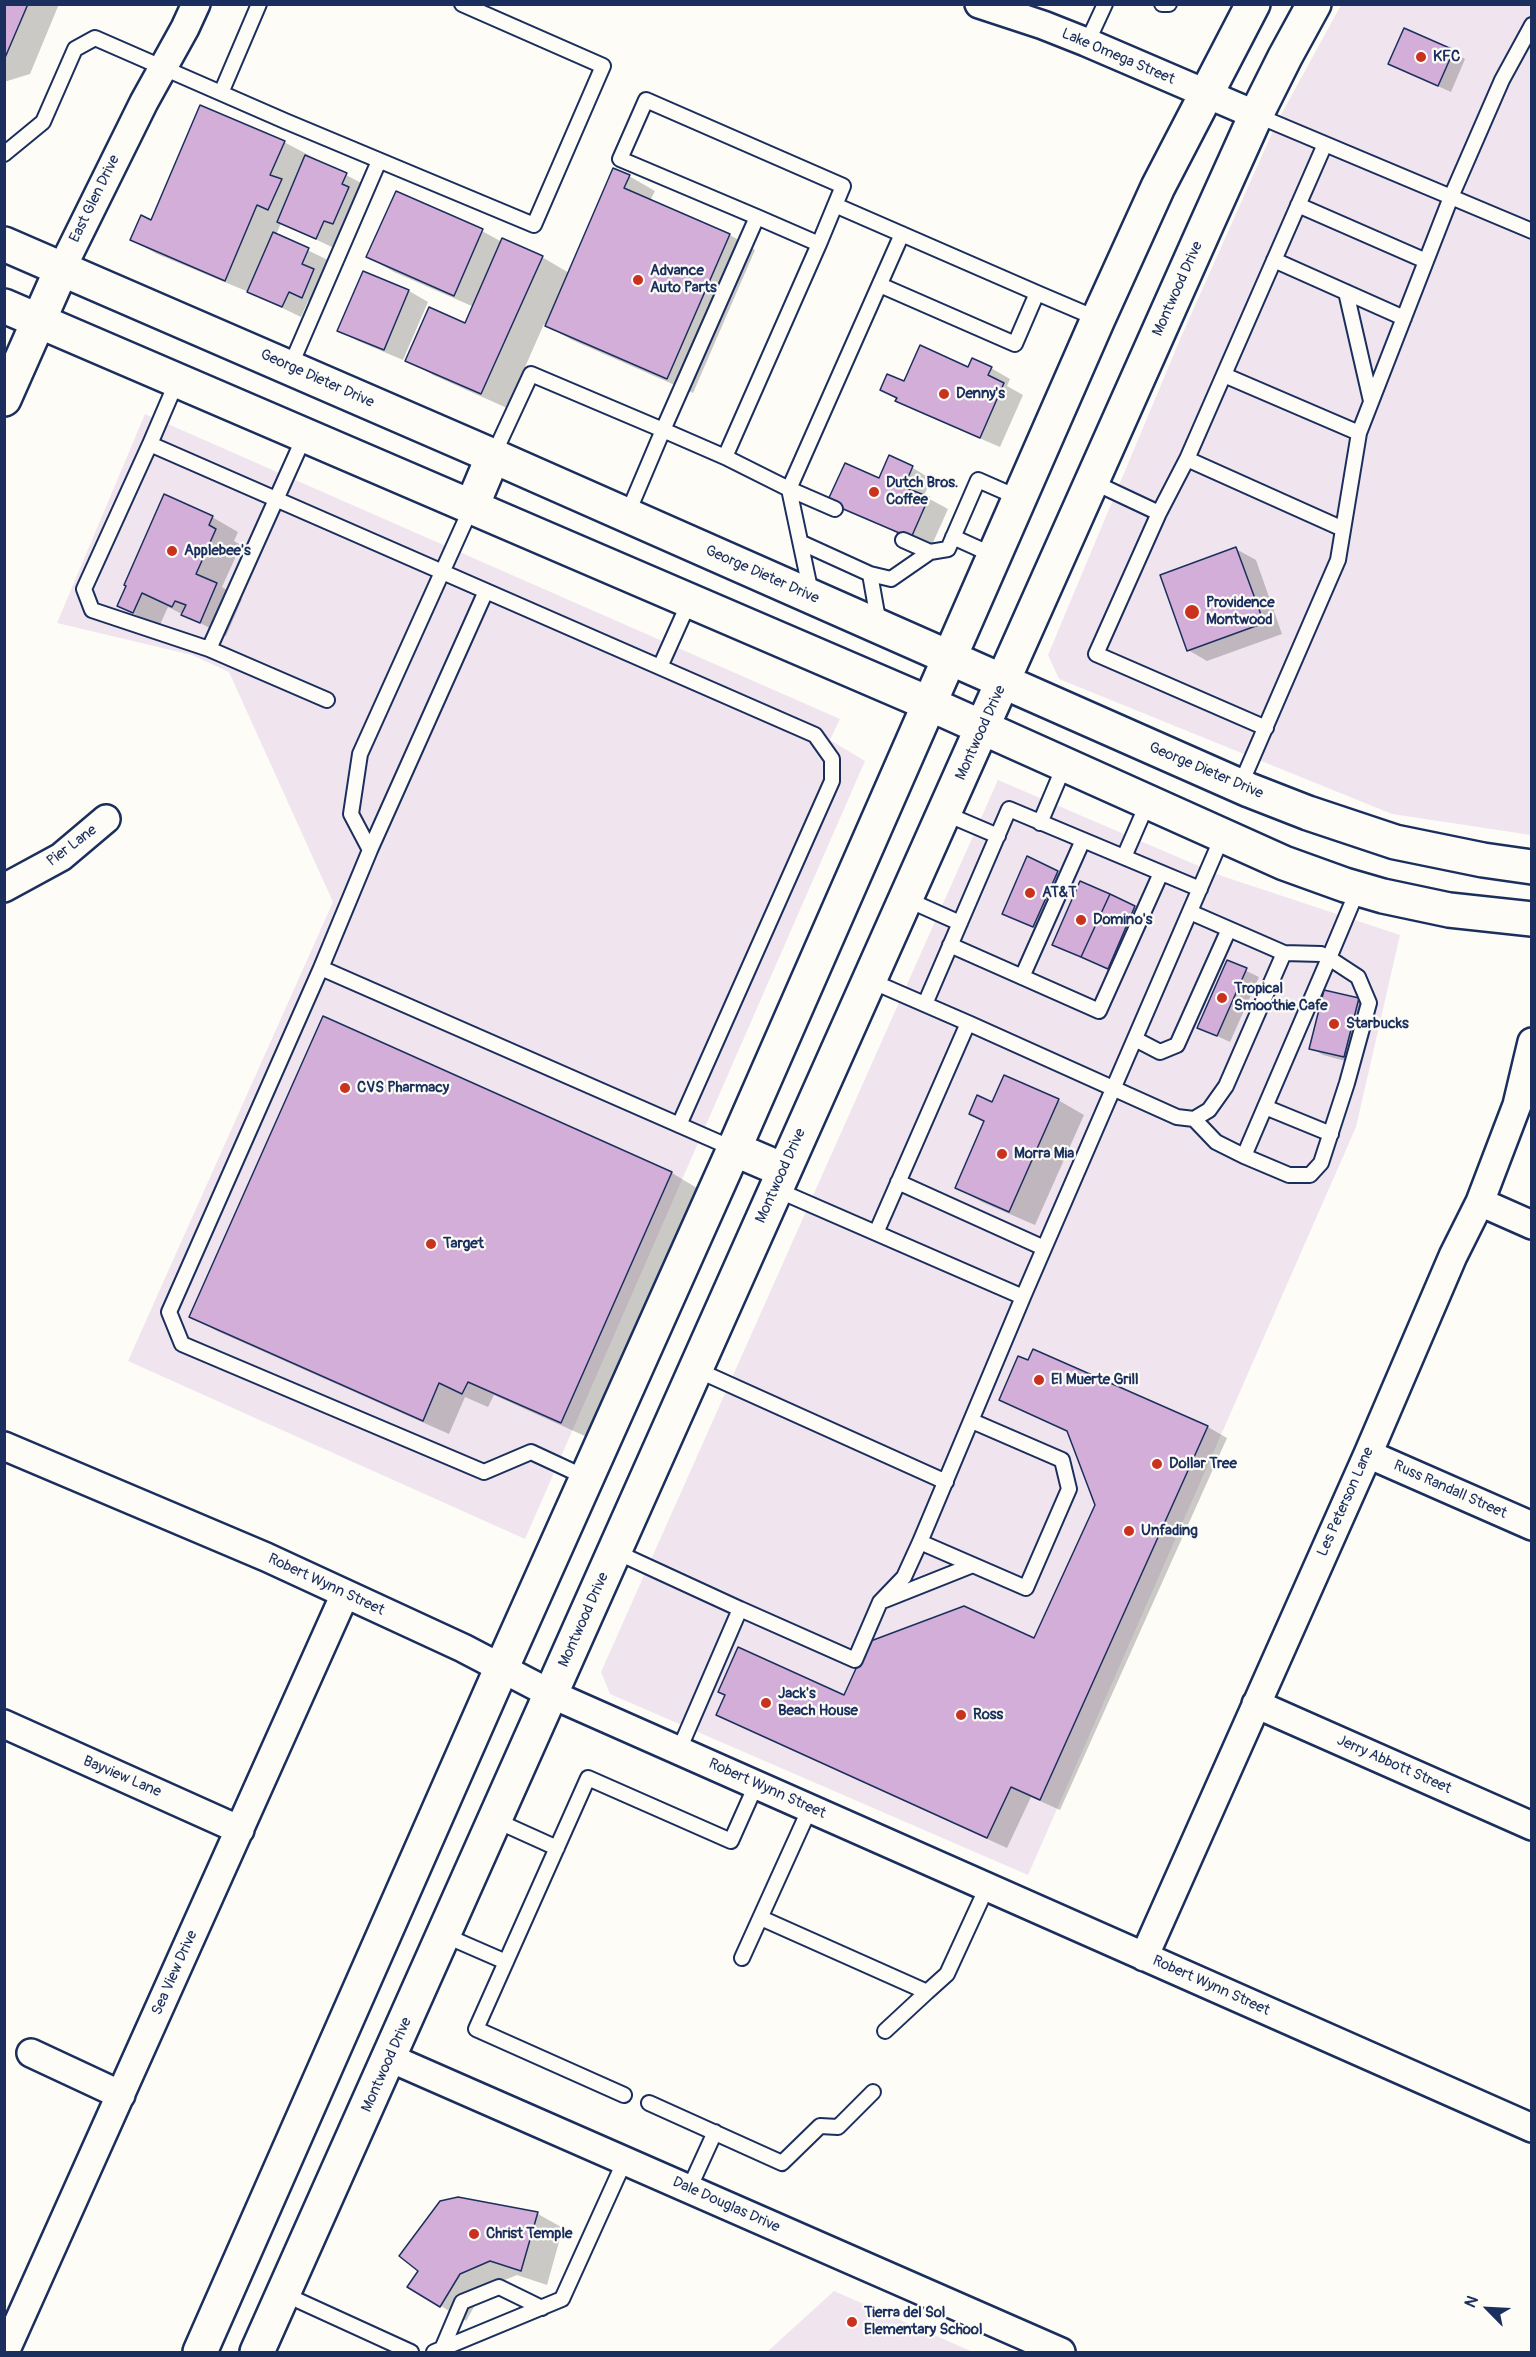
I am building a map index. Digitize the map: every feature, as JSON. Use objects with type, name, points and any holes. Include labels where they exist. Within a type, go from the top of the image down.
[{"type":"main road","points":[[200,2352],[502,1667],[734,1149],[1098,319],[1158,187],[1253,4]]},
{"type":"main road","name":"Montwood Drive","points":[[257,2352],[1256,115],[1314,4]]},
{"type":"main road","name":"George Dieter Drive","points":[[4,243],[1240,786],[1308,813],[1395,842],[1483,860],[1532,867]]},
{"type":"main road","name":"East Glen Drive","points":[[4,399],[62,268]]},
{"type":"main road","points":[[4,306],[930,704],[1284,863],[1358,888],[1449,910],[1532,919]]},
{"type":"main road","points":[[472,506],[493,456]]},
{"type":"main road","points":[[734,1149],[779,1179]]},
{"type":"street","name":"East Glen Drive","points":[[62,268],[161,68],[186,28],[196,4]]},
{"type":"street","name":"Lake Omega Street","points":[[995,7],[1087,42],[1256,115]]},
{"type":"street","name":"Pier Lane","points":[[4,888],[62,857],[106,819]]},
{"type":"street","name":"Les Peterson Lane","points":[[1144,1957],[1368,1454],[1453,1256],[1480,1202],[1517,1105],[1532,1042]]},
{"type":"street","points":[[1480,1202],[1532,1225]]},
{"type":"street","name":"Robert Wynn Street","points":[[4,1446],[266,1557],[502,1667],[551,1694],[1532,2128]]},
{"type":"street","name":"Russ Randall Street","points":[[1368,1454],[1532,1526]]},
{"type":"street","name":"Sea View Drive","points":[[5,2352],[345,1594]]},
{"type":"street","name":"Jerry Abbott Street","points":[[1256,1704],[1532,1826]]},
{"type":"street","name":"Bayview Lane","points":[[4,1724],[240,1830]]},
{"type":"street","points":[[31,2053],[121,2095]]},
{"type":"street","name":"Dale Douglas Drive","points":[[390,2058],[1061,2352]]},
{"type":"lane","points":[[221,93],[260,4]]},
{"type":"lane","points":[[4,154],[43,122],[75,49],[95,38],[379,161],[534,225],[603,66],[462,4]]},
{"type":"lane","points":[[1087,42],[1105,4]]},
{"type":"lane","points":[[1162,4],[1169,4]]},
{"type":"lane","points":[[1240,786],[1338,560],[1359,433],[1371,401],[1451,197],[1502,80],[1530,32]]},
{"type":"lane","points":[[725,457],[819,244],[843,186],[646,100],[620,159],[819,244]]},
{"type":"lane","points":[[1256,115],[1532,231]]},
{"type":"lane","points":[[1266,729],[1096,654],[1159,513],[1187,459],[1325,144]]},
{"type":"lane","points":[[290,367],[379,161]]},
{"type":"lane","points":[[835,205],[1098,319]]},
{"type":"lane","points":[[1299,206],[1426,261]]},
{"type":"lane","points":[[627,515],[757,217]]},
{"type":"lane","points":[[812,597],[789,489],[902,234]]},
{"type":"lane","points":[[1275,260],[1404,318]]},
{"type":"lane","points":[[880,285],[1015,344],[1037,293]]},
{"type":"lane","points":[[1346,292],[1371,401]]},
{"type":"lane","points":[[493,456],[531,374],[725,457],[835,509]]},
{"type":"lane","points":[[1224,375],[1359,433]]},
{"type":"lane","points":[[178,380],[84,589],[92,610],[209,649],[327,700]]},
{"type":"lane","points":[[209,649],[305,435]]},
{"type":"lane","points":[[150,444],[815,735],[831,759],[832,781],[679,1125]]},
{"type":"lane","points":[[1187,459],[1343,530]]},
{"type":"lane","points":[[802,543],[870,574],[891,579],[930,552],[948,549],[978,480],[1020,498]]},
{"type":"lane","points":[[1093,482],[1159,513]]},
{"type":"lane","points":[[370,850],[351,814],[360,754],[472,506]]},
{"type":"lane","points":[[953,537],[995,556]]},
{"type":"lane","points":[[903,540],[930,552]]},
{"type":"lane","points":[[870,574],[880,627]]},
{"type":"lane","points":[[486,591],[370,850],[321,968],[169,1311],[182,1344],[484,1472],[531,1452],[587,1478]]},
{"type":"lane","points":[[660,667],[690,600]]},
{"type":"lane","points":[[1040,823],[1065,764]]},
{"type":"lane","points":[[1124,857],[1148,802]]},
{"type":"lane","points":[[925,1004],[1009,810],[1200,889]]},
{"type":"lane","points":[[944,813],[998,836]]},
{"type":"lane","points":[[615,1551],[855,1659],[880,1602],[904,1577],[920,1542],[1044,1248],[1223,836]]},
{"type":"lane","points":[[1022,977],[1083,840]]},
{"type":"lane","points":[[950,945],[1099,1011],[1161,873]]},
{"type":"lane","points":[[1244,1156],[1358,888]]},
{"type":"lane","points":[[906,899],[960,923]]},
{"type":"lane","points":[[1190,912],[1284,953],[1322,954],[1329,957],[1358,977],[1369,1003],[1321,1163],[1310,1175],[1289,1175],[1244,1156],[1216,1142],[1194,1119]]},
{"type":"lane","points":[[1135,1040],[1160,1052],[1177,1045],[1229,929]]},
{"type":"lane","points":[[869,980],[1177,1117],[1194,1119],[1209,1110],[1226,1086],[1284,953]]},
{"type":"lane","points":[[321,968],[734,1149]]},
{"type":"lane","points":[[876,1233],[968,1023]]},
{"type":"lane","points":[[1265,1107],[1330,1134]]},
{"type":"lane","points":[[779,1179],[876,1233],[1023,1297]]},
{"type":"lane","points":[[898,1182],[1044,1248]]},
{"type":"lane","points":[[695,1370],[946,1482]]},
{"type":"lane","points":[[920,1542],[1026,1588],[1070,1489],[1062,1460],[972,1421]]},
{"type":"lane","points":[[880,1602],[973,1565]]},
{"type":"lane","points":[[679,1750],[741,1609]]},
{"type":"lane","points":[[624,2095],[476,2029],[588,1778],[731,1841],[756,1785]]},
{"type":"lane","points":[[742,1958],[810,1808]]},
{"type":"lane","points":[[495,1820],[557,1848]]},
{"type":"lane","points":[[885,2031],[947,1974],[987,1887]]},
{"type":"lane","points":[[761,1918],[927,1992]]},
{"type":"lane","points":[[444,1935],[506,1962]]},
{"type":"lane","points":[[649,2103],[782,2163],[820,2126],[838,2127],[873,2092]]},
{"type":"lane","points":[[689,2189],[715,2132]]},
{"type":"lane","points":[[438,2351],[562,2299],[625,2160]]},
{"type":"lane","points":[[438,2351],[462,2302],[499,2287],[542,2308]]},
{"type":"lane","points":[[284,2294],[411,2352]]},
{"type":"shaded area","points":[[1341,5],[1531,5],[1531,835],[1392,814],[1059,679],[1048,655],[1181,337],[1277,122]]},
{"type":"shaded area","points":[[145,414],[840,719],[830,740],[865,761],[525,1539],[128,1361],[333,902],[229,672],[192,655],[57,623]]},
{"type":"shaded area","points":[[998,780],[1222,876],[1400,935],[1356,1127],[1028,1875],[610,1694],[601,1672]]},
{"type":"shaded area","name":"Tierra del Sol Elementary School","points":[[834,2291],[973,2352],[767,2352]]},
{"type":"building","points":[[4,4],[28,4],[4,60]]},
{"type":"building","name":"KFC","points":[[1404,28],[1454,50],[1438,86],[1388,64]]},
{"type":"building","points":[[200,105],[285,141],[270,175],[282,179],[268,210],[257,205],[225,281],[130,240],[141,215],[151,220]]},
{"type":"building","points":[[305,155],[347,173],[342,184],[349,187],[333,224],[324,221],[316,239],[277,222]]},
{"type":"building","name":"Advance Auto Parts","points":[[613,168],[630,175],[624,188],[730,234],[667,379],[545,326]]},
{"type":"building","points":[[396,191],[483,229],[454,296],[366,257]]},
{"type":"building","points":[[273,232],[309,248],[302,264],[314,269],[302,298],[289,292],[282,307],[247,292]]},
{"type":"building","points":[[502,238],[543,256],[481,394],[405,361],[429,307],[465,323]]},
{"type":"building","points":[[363,271],[409,290],[384,350],[337,331]]},
{"type":"building","name":"Denny's","points":[[920,345],[968,367],[972,358],[992,367],[988,375],[1004,383],[980,438],[895,401],[897,398],[880,390],[887,374],[904,381]]},
{"type":"building","name":"Dutch Bros. Coffee","points":[[889,455],[913,466],[904,487],[929,497],[911,538],[827,502],[845,463],[879,478]]},
{"type":"building","name":"Applebee's","points":[[164,494],[213,516],[209,525],[216,529],[196,574],[217,583],[200,623],[181,615],[186,605],[175,601],[172,607],[142,593],[133,613],[117,606]]},
{"type":"building","points":[[1236,547],[1264,623],[1187,651],[1160,575]]},
{"type":"building","name":"AT&T","points":[[1027,856],[1058,871],[1033,927],[1002,914]]},
{"type":"building","name":"Domino's","points":[[1080,881],[1110,894],[1081,957],[1052,945]]},
{"type":"building","points":[[1110,894],[1135,906],[1108,969],[1081,957]]},
{"type":"building","name":"Tropical Smoothie Cafe","points":[[1227,960],[1247,968],[1217,1036],[1197,1028]]},
{"type":"building","name":"Starbucks","points":[[1324,990],[1359,998],[1344,1057],[1309,1049]]},
{"type":"building","name":"Target","points":[[323,1016],[672,1172],[561,1423],[468,1382],[462,1394],[439,1383],[423,1421],[189,1317]]},
{"type":"building","name":"Morra Mia","points":[[1004,1075],[1059,1099],[1009,1212],[955,1188],[984,1121],[969,1114],[977,1095],[992,1102]]},
{"type":"building","points":[[1033,1349],[1208,1426],[1040,1800],[1011,1787],[987,1838],[716,1715],[725,1695],[718,1692],[738,1647],[844,1695],[868,1642],[964,1606],[1034,1638],[1095,1505],[1067,1431],[999,1400],[1018,1356],[1028,1360]]},
{"type":"building","name":"Christ Temple","points":[[458,2197],[538,2212],[521,2271],[490,2261],[460,2274],[440,2307],[407,2287],[418,2271],[399,2256],[440,2201]]},
{"type":"place","name":"KFC","points":[[1421,57]]},
{"type":"place","name":"Advance Auto Parts","points":[[638,280]]},
{"type":"place","name":"Denny's","points":[[944,394]]},
{"type":"place","name":"Dutch Bros. Coffee","points":[[874,492]]},
{"type":"place","name":"Applebee's","points":[[172,551]]},
{"type":"place","name":"Providence Montwood","points":[[1192,612]]},
{"type":"place","name":"AT&T","points":[[1030,893]]},
{"type":"place","name":"Domino's","points":[[1081,920]]},
{"type":"place","name":"Tropical Smoothie Cafe","points":[[1222,998]]},
{"type":"place","name":"Starbucks","points":[[1334,1024]]},
{"type":"place","name":"CVS Pharmacy","points":[[345,1088]]},
{"type":"place","name":"Morra Mia","points":[[1002,1154]]},
{"type":"place","name":"Target","points":[[431,1244]]},
{"type":"place","name":"El Muerte Grill","points":[[1039,1380]]},
{"type":"place","name":"Dollar Tree","points":[[1157,1464]]},
{"type":"place","name":"Unfading","points":[[1129,1531]]},
{"type":"place","name":"Jack's Beach House","points":[[766,1703]]},
{"type":"place","name":"Ross","points":[[961,1715]]},
{"type":"place","name":"Christ Temple","points":[[474,2234]]},
{"type":"place","name":"Tierra del Sol Elementary School","points":[[852,2322]]}]
